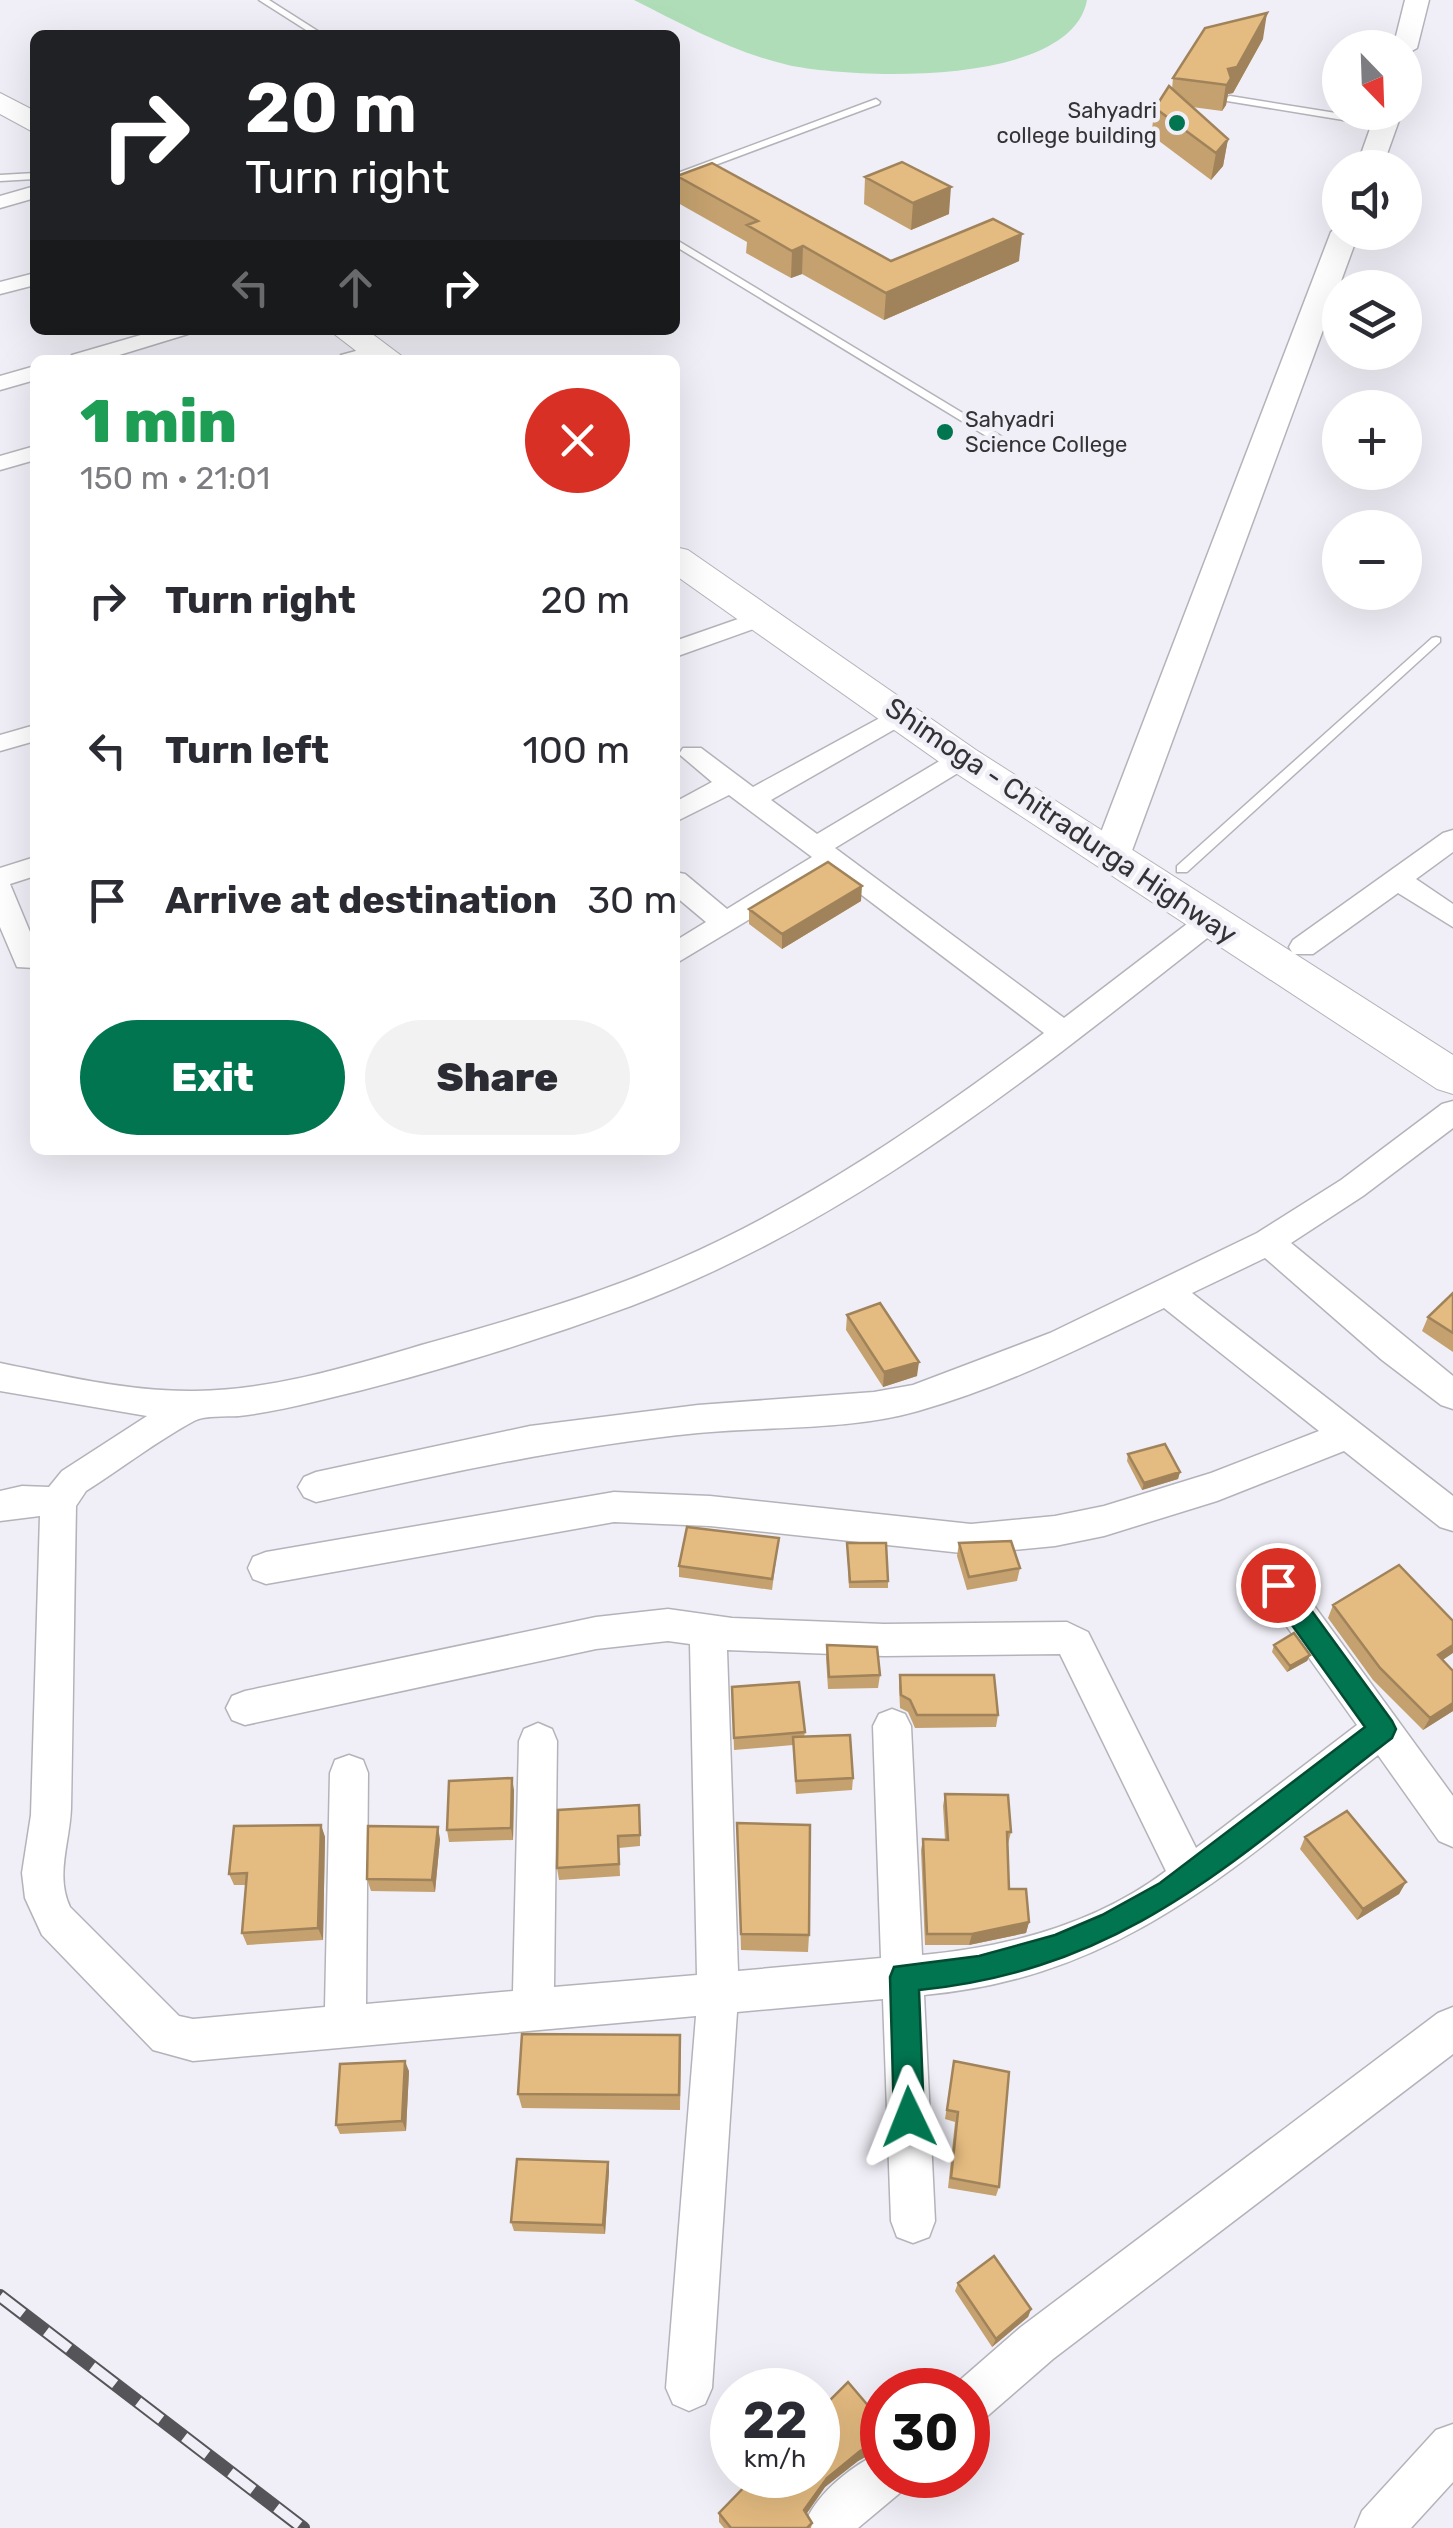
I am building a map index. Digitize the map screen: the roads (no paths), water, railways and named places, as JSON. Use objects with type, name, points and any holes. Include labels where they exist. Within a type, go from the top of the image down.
[{"type":"main road","points":[[0,74],[30,93]]},
{"type":"main road","points":[[0,100],[30,121]]},
{"type":"main road","points":[[352,335],[375,350],[401,355]]},
{"type":"main road","name":"Shimoga - Chitradurga Highway","points":[[680,530],[1116,843],[1210,921],[1453,1077]]},
{"type":"main road","name":"Shimoga - Chitradurga Highway","points":[[680,561],[962,758],[1116,843],[1182,869],[1453,1044]]},
{"type":"street","points":[[1410,30],[1417,0]]},
{"type":"street","points":[[0,202],[30,193]]},
{"type":"street","points":[[0,215],[30,206]]},
{"type":"street","points":[[1116,843],[1338,250]]},
{"type":"street","points":[[0,288],[30,280]]},
{"type":"street","points":[[97,355],[164,335]]},
{"type":"street","points":[[0,383],[30,374]]},
{"type":"street","points":[[0,463],[30,454]]},
{"type":"street","points":[[680,647],[761,618]]},
{"type":"street","points":[[680,812],[741,791],[900,715]]},
{"type":"street","points":[[0,744],[30,735]]},
{"type":"street","points":[[692,754],[1064,1034]]},
{"type":"street","points":[[680,951],[962,758]]},
{"type":"street","points":[[1303,947],[1397,879],[1445,850]]},
{"type":"street","points":[[0,878],[30,868]]},
{"type":"street","points":[[1397,879],[1453,918]]},
{"type":"street","points":[[680,885],[725,923]]},
{"type":"street","points":[[0,891],[27,960]]},
{"type":"street","points":[[0,1377],[192,1405],[248,1400],[358,1377],[497,1337],[650,1284],[722,1254],[831,1196],[1064,1034],[1210,921]]},
{"type":"street","points":[[316,1487],[530,1440],[698,1418],[874,1406],[916,1398],[986,1374],[1268,1242],[1352,1188],[1453,1112]]},
{"type":"street","points":[[1268,1242],[1453,1395]]},
{"type":"street","points":[[1167,1292],[1453,1516]]},
{"type":"street","points":[[192,1405],[74,1481],[58,1502],[51,1815],[42,1873],[45,1898],[56,1920],[168,2035],[194,2040],[979,1970],[1057,1948],[1112,1924],[1189,1877],[1382,1729]]},
{"type":"street","points":[[266,1568],[614,1507],[710,1511],[971,1538],[1054,1531],[1104,1522],[1217,1486],[1349,1434]]},
{"type":"street","points":[[0,1506],[58,1502]]},
{"type":"street","points":[[1278,1585],[1453,1828]]},
{"type":"street","points":[[244,1708],[596,1633],[668,1624],[708,1630],[884,1640],[1067,1638],[1075,1644],[1189,1877]]},
{"type":"street","points":[[690,2388],[718,1993],[708,1630]]},
{"type":"street","points":[[892,1726],[912,2221]]},
{"type":"street","points":[[533,2009],[538,1741]]},
{"type":"street","points":[[345,2024],[349,1773]]},
{"type":"street","points":[[990,2384],[1037,2343],[1453,2028]]},
{"type":"street","points":[[1379,2528],[1453,2448]]},
{"type":"street","points":[[830,2522],[860,2496]]},
{"type":"lane","points":[[263,0],[312,30]]},
{"type":"lane","points":[[1230,99],[1322,110]]},
{"type":"lane","points":[[680,175],[876,102]]},
{"type":"lane","points":[[0,178],[30,176]]},
{"type":"lane","points":[[680,245],[1018,451]]},
{"type":"lane","points":[[1182,869],[1436,640]]},
{"type":"railway","points":[[0,2296],[303,2528]]},
{"type":"place","name":"Sahyadri college building","points":[[1177,123]]},
{"type":"place","name":"Sahyadri Science College","points":[[945,432]]}]
